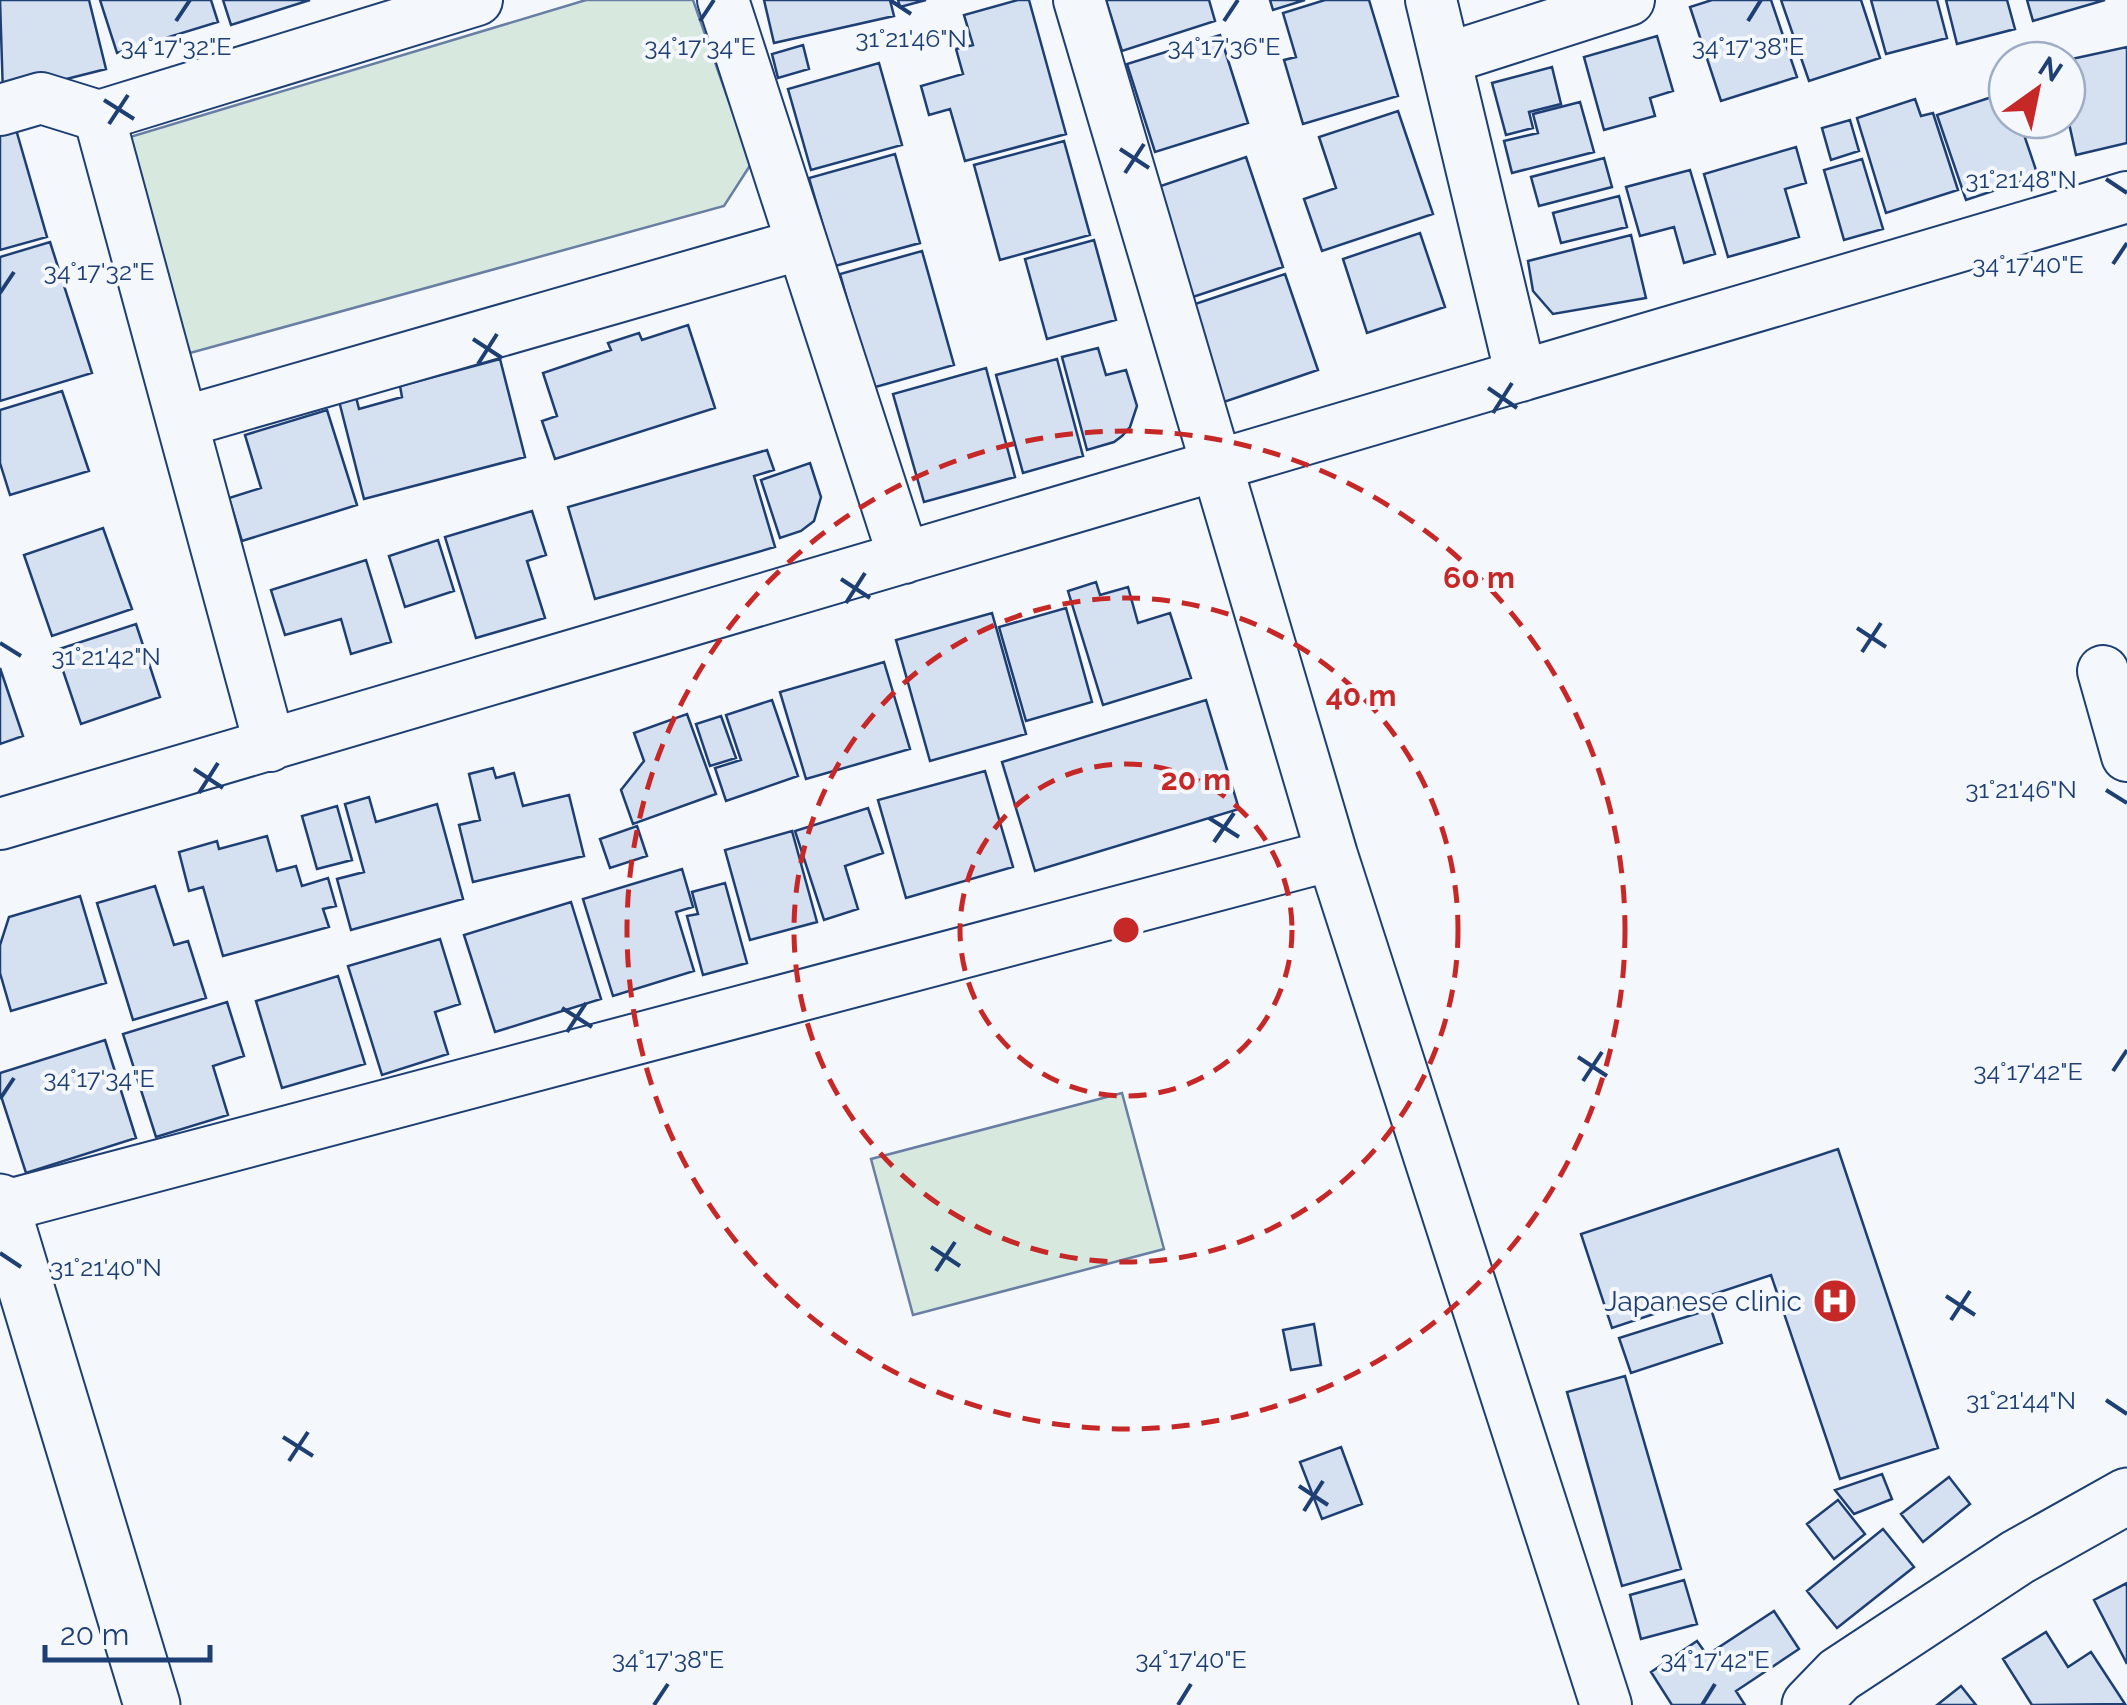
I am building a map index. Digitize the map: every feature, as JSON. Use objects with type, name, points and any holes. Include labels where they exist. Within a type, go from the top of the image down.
[{"type":"street","points":[[0,110],[41,98],[100,116],[477,0]]},
{"type":"street","points":[[724,0],[904,558]]},
{"type":"street","points":[[1079,0],[1332,855],[1606,1705]]},
{"type":"street","points":[[1431,0],[1521,376]]},
{"type":"street","points":[[1445,59],[1629,0]]},
{"type":"street","points":[[100,116],[270,746]]},
{"type":"street","points":[[0,824],[2127,197]]},
{"type":"street","points":[[183,422],[802,244]]},
{"type":"street","points":[[2102,671],[2127,756]]},
{"type":"street","points":[[152,1705],[0,1204],[1332,855]]},
{"type":"street","points":[[1810,1705],[1840,1676],[1969,1590],[2127,1496]]},
{"type":"shaded area","points":[[586,0],[693,0],[751,164],[724,206],[190,353],[120,140]]},
{"type":"shaded area","points":[[1122,1093],[1164,1249],[913,1315],[871,1159]]},
{"type":"building","points":[[0,0],[89,0],[106,69],[3,95]]},
{"type":"building","points":[[100,0],[211,0],[218,22],[117,53]]},
{"type":"building","points":[[223,0],[310,0],[231,25]]},
{"type":"building","points":[[764,0],[890,0],[894,16],[774,43]]},
{"type":"building","points":[[898,0],[926,0],[900,7]]},
{"type":"building","points":[[1029,0],[1066,134],[965,161],[950,109],[929,115],[921,86],[963,74],[956,49],[973,45],[964,15]]},
{"type":"building","points":[[1106,0],[1209,0],[1215,21],[1122,51]]},
{"type":"building","points":[[1270,0],[1305,0],[1273,10]]},
{"type":"building","points":[[1325,0],[1369,0],[1398,96],[1303,124],[1284,60],[1296,57],[1283,13]]},
{"type":"building","points":[[1712,0],[1771,0],[1797,77],[1721,101],[1690,7]]},
{"type":"building","points":[[1781,0],[1861,0],[1880,58],[1809,81]]},
{"type":"building","points":[[1871,0],[1937,0],[1947,38],[1886,54]]},
{"type":"building","points":[[1946,0],[2007,0],[2015,29],[1957,44]]},
{"type":"building","points":[[2027,0],[2105,0],[2033,21]]},
{"type":"building","points":[[1220,35],[1248,123],[1155,152],[1127,64]]},
{"type":"building","points":[[1657,36],[1673,91],[1650,98],[1655,116],[1604,130],[1584,57]]},
{"type":"building","points":[[803,45],[809,69],[778,78],[772,54]]},
{"type":"building","points":[[2127,47],[2127,143],[2076,155],[2073,140],[2087,140],[2087,56]]},
{"type":"building","points":[[879,63],[902,145],[811,170],[788,89]]},
{"type":"building","points":[[1552,67],[1561,104],[1529,112],[1533,128],[1506,135],[1492,83]]},
{"type":"building","points":[[1915,99],[1921,116],[1933,113],[1958,190],[1886,213],[1857,118]]},
{"type":"building","points":[[1987,99],[1987,140],[2026,140],[2038,176],[1966,200],[1937,115]]},
{"type":"building","points":[[1580,102],[1594,152],[1512,173],[1504,141],[1538,133],[1533,114]]},
{"type":"building","points":[[1398,111],[1433,214],[1322,251],[1304,199],[1336,188],[1319,137]]},
{"type":"building","points":[[1850,120],[1859,151],[1831,160],[1822,128]]},
{"type":"building","points":[[15,126],[47,237],[0,250],[0,130]]},
{"type":"building","points":[[1064,141],[1090,235],[1000,260],[974,165]]},
{"type":"building","points":[[1796,147],[1806,183],[1785,189],[1799,237],[1728,257],[1704,174]]},
{"type":"building","points":[[895,154],[920,243],[835,266],[809,178]]},
{"type":"building","points":[[1246,157],[1283,267],[1184,300],[1146,191]]},
{"type":"building","points":[[1604,158],[1612,187],[1539,206],[1531,177]]},
{"type":"building","points":[[1862,159],[1883,229],[1844,240],[1824,170]]},
{"type":"building","points":[[1690,170],[1715,254],[1684,263],[1674,227],[1640,236],[1626,187]]},
{"type":"building","points":[[1619,196],[1627,227],[1561,243],[1553,213]]},
{"type":"building","points":[[1420,233],[1445,307],[1367,333],[1343,259]]},
{"type":"building","points":[[1631,235],[1646,298],[1553,314],[1533,291],[1528,261]]},
{"type":"building","points":[[1094,240],[1116,320],[1047,339],[1025,259]]},
{"type":"building","points":[[50,242],[92,373],[0,401],[0,257]]},
{"type":"building","points":[[922,251],[954,365],[872,388],[840,274]]},
{"type":"building","points":[[1285,274],[1318,370],[1218,404],[1186,307]]},
{"type":"building","points":[[688,325],[715,408],[555,459],[542,421],[557,416],[543,373],[611,350],[608,343],[639,333],[642,340]]},
{"type":"building","points":[[1098,348],[1106,375],[1126,370],[1137,406],[1130,427],[1122,436],[1087,450],[1062,357]]},
{"type":"building","points":[[500,359],[525,457],[364,499],[339,401],[356,397],[359,409],[402,397],[400,386]]},
{"type":"building","points":[[1057,359],[1083,456],[1023,473],[996,375]]},
{"type":"building","points":[[986,368],[1015,477],[924,502],[893,394]]},
{"type":"building","points":[[62,391],[89,471],[10,495],[0,463],[0,410]]},
{"type":"building","points":[[327,410],[357,505],[242,541],[229,498],[261,488],[245,435]]},
{"type":"building","points":[[767,450],[774,470],[754,476],[775,547],[595,599],[568,507]]},
{"type":"building","points":[[810,463],[821,497],[814,521],[801,531],[780,538],[761,480]]},
{"type":"building","points":[[532,511],[546,555],[527,561],[545,618],[476,638],[445,537]]},
{"type":"building","points":[[103,528],[132,609],[52,636],[24,555]]},
{"type":"building","points":[[438,540],[454,591],[405,607],[389,556]]},
{"type":"building","points":[[366,560],[391,642],[351,654],[341,619],[285,635],[271,590]]},
{"type":"building","points":[[1096,582],[1100,595],[1128,587],[1138,623],[1170,613],[1191,678],[1103,705],[1068,591]]},
{"type":"building","points":[[1066,608],[1092,702],[1026,721],[999,627]]},
{"type":"building","points":[[992,613],[1026,734],[930,761],[896,640]]},
{"type":"building","points":[[136,624],[160,697],[81,724],[56,650]]},
{"type":"building","points":[[884,662],[910,749],[806,779],[780,692]]},
{"type":"building","points":[[0,668],[23,736],[0,744]]},
{"type":"building","points":[[772,700],[798,776],[726,801],[715,768],[741,760],[726,715]]},
{"type":"building","points":[[1206,700],[1239,809],[1035,871],[1002,762]]},
{"type":"building","points":[[687,714],[716,794],[633,824],[621,790],[644,761],[634,733]]},
{"type":"building","points":[[721,716],[736,758],[710,766],[696,724]]},
{"type":"building","points":[[493,768],[496,778],[514,773],[523,806],[569,795],[584,856],[473,882],[459,825],[480,820],[469,774]]},
{"type":"building","points":[[985,771],[1013,867],[906,898],[878,800]]},
{"type":"building","points":[[369,797],[376,822],[437,804],[463,899],[351,930],[337,879],[364,872],[345,804]]},
{"type":"building","points":[[337,806],[352,860],[317,869],[302,816]]},
{"type":"building","points":[[868,808],[883,853],[845,866],[858,909],[824,920],[795,831]]},
{"type":"building","points":[[637,826],[647,856],[610,868],[600,839]]},
{"type":"building","points":[[792,831],[817,922],[750,940],[725,850]]},
{"type":"building","points":[[267,836],[277,871],[296,866],[302,886],[328,878],[336,906],[323,909],[329,927],[223,956],[203,887],[189,891],[179,852],[217,841],[219,849]]},
{"type":"building","points":[[682,869],[693,907],[676,912],[694,971],[613,996],[583,899]]},
{"type":"building","points":[[725,883],[747,963],[703,975],[687,916],[698,914],[692,892]]},
{"type":"building","points":[[155,886],[174,945],[188,941],[206,998],[133,1020],[97,903]]},
{"type":"building","points":[[80,896],[106,983],[11,1011],[0,973],[0,945],[9,917]]},
{"type":"building","points":[[571,902],[601,999],[495,1032],[464,935]]},
{"type":"building","points":[[440,939],[460,1004],[435,1012],[448,1054],[382,1075],[348,966]]},
{"type":"building","points":[[338,976],[365,1064],[282,1088],[256,1001]]},
{"type":"building","points":[[227,1002],[244,1056],[213,1066],[228,1115],[156,1137],[123,1034]]},
{"type":"building","points":[[105,1040],[136,1138],[26,1173],[0,1093],[0,1073]]},
{"type":"building","name":"Japanese clinic","points":[[1838,1149],[1938,1448],[1840,1479],[1771,1275],[1612,1328],[1581,1234]]},
{"type":"building","points":[[1711,1309],[1722,1343],[1631,1373],[1619,1338]]},
{"type":"building","points":[[1314,1324],[1321,1365],[1291,1370],[1283,1330]]},
{"type":"building","points":[[1625,1376],[1681,1569],[1622,1586],[1567,1392]]},
{"type":"building","points":[[1341,1447],[1362,1504],[1322,1519],[1300,1462]]},
{"type":"building","points":[[1882,1474],[1892,1499],[1854,1514],[1835,1490]]},
{"type":"building","points":[[1949,1477],[1970,1504],[1923,1542],[1901,1514]]},
{"type":"building","points":[[1838,1500],[1865,1534],[1834,1559],[1807,1524]]},
{"type":"building","points":[[1883,1529],[1914,1567],[1837,1628],[1807,1591]]},
{"type":"building","points":[[1684,1580],[1697,1624],[1641,1639],[1630,1595]]},
{"type":"building","points":[[2127,1583],[2127,1664],[2094,1600]]},
{"type":"building","points":[[1774,1611],[1799,1649],[1736,1691],[1745,1705],[1672,1705],[1651,1672],[1697,1641],[1707,1655]]},
{"type":"building","points":[[2046,1632],[2068,1667],[2091,1652],[2125,1704],[2032,1705],[2003,1659]]},
{"type":"building","points":[[1961,1686],[1976,1705],[1937,1705]]},
{"type":"place","name":"Japanese clinic","points":[[1835,1301]]}]
